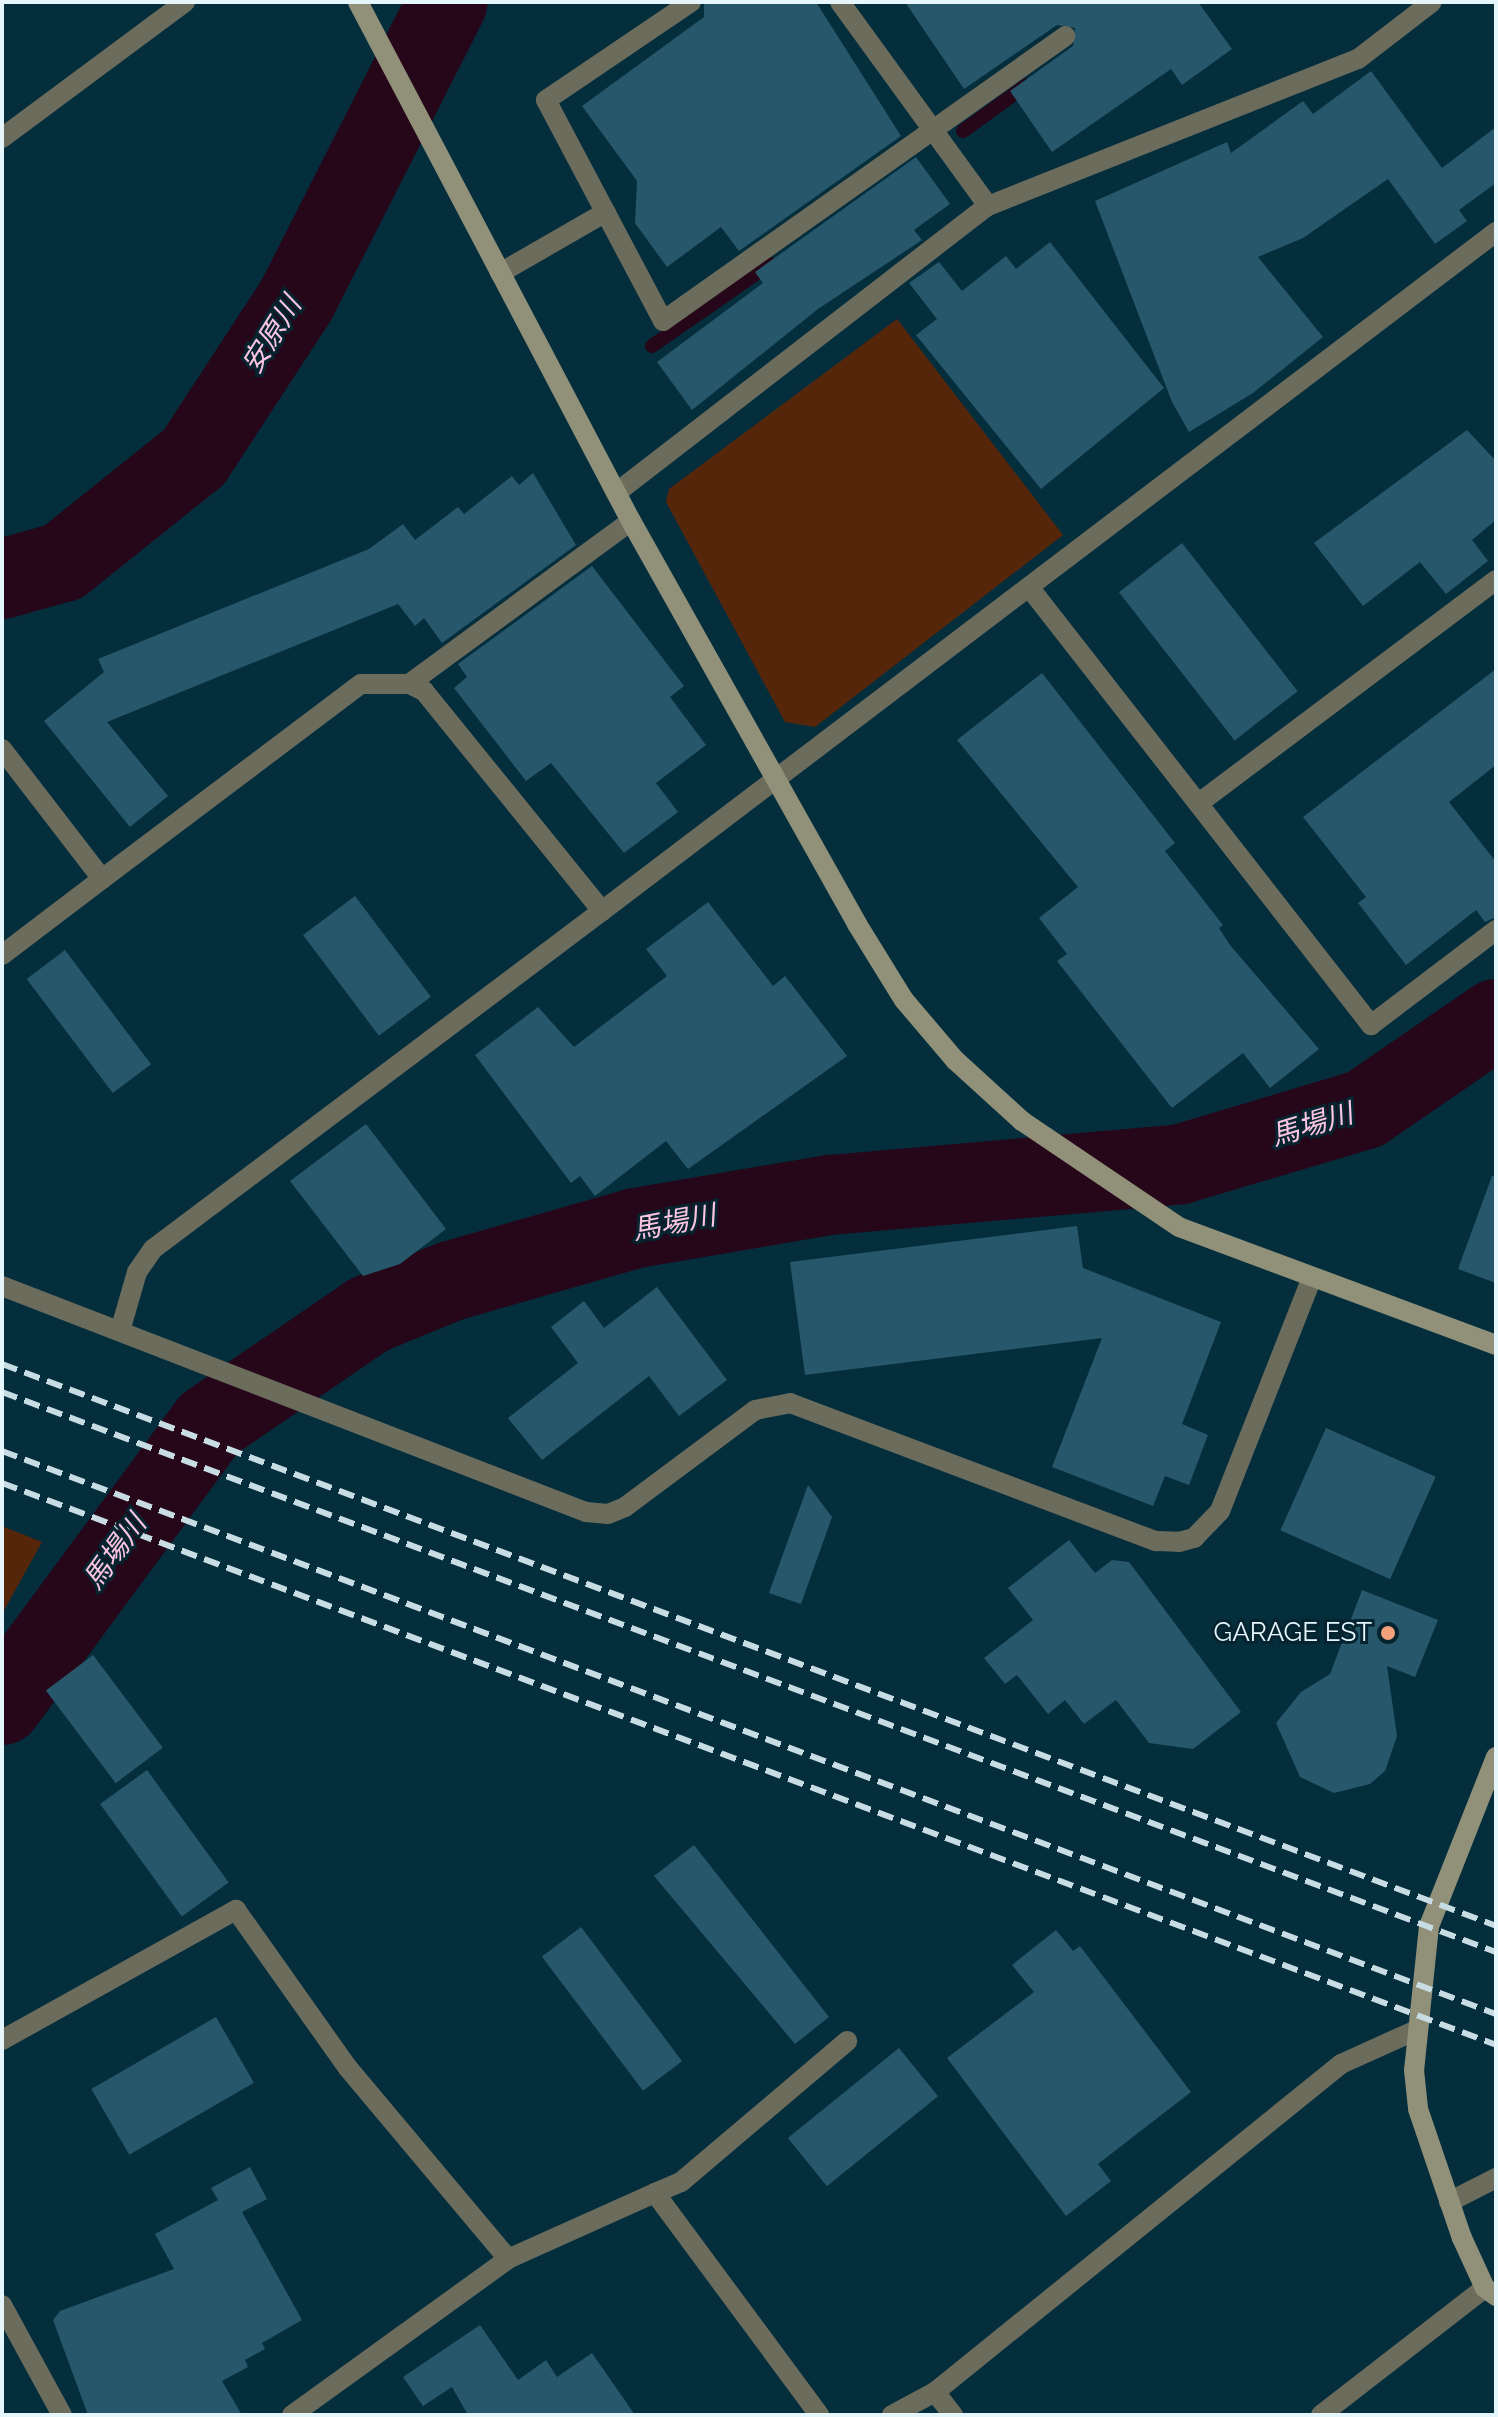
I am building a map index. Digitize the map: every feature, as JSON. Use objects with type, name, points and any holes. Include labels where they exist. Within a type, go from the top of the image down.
[{"type":"street","points":[[2,138],[185,2]]},
{"type":"street","points":[[691,2],[546,100],[663,321],[1065,36]]},
{"type":"street","points":[[840,2],[988,206]]},
{"type":"street","points":[[616,493],[988,206],[1358,59],[1432,2]]},
{"type":"street","points":[[364,11],[631,521],[904,1000],[955,1060],[1054,1145],[1179,1227],[1496,1345]]},
{"type":"street","points":[[500,273],[606,212]]},
{"type":"street","points":[[120,1331],[137,1272],[153,1249],[1496,232]]},
{"type":"street","points":[[409,684],[631,521]]},
{"type":"street","points":[[1199,803],[1496,580]]},
{"type":"street","points":[[1029,587],[1371,1025],[1496,930]]},
{"type":"street","points":[[2,955],[361,684],[409,684],[424,691],[602,911]]},
{"type":"street","points":[[2,749],[102,879]]},
{"type":"street","points":[[2,1286],[586,1512],[608,1514],[755,1410],[790,1403],[1156,1541],[1179,1542],[1194,1538],[1220,1511],[1312,1277]]},
{"type":"street","points":[[1321,2415],[1490,2292],[1449,2202],[1418,2109],[1414,2031],[1429,1926],[1496,1757]]},
{"type":"street","points":[[2,2040],[236,1910],[348,2068],[508,2259]]},
{"type":"street","points":[[892,2415],[935,2392],[1341,2064],[1414,2031]]},
{"type":"street","points":[[292,2415],[508,2259],[681,2182],[847,2041]]},
{"type":"street","points":[[1449,2202],[1496,2178]]},
{"type":"street","points":[[655,2193],[819,2415]]},
{"type":"street","points":[[2,2305],[62,2415]]},
{"type":"street","points":[[935,2392],[953,2415]]},
{"type":"shaded area","points":[[897,319],[1063,535],[815,727],[785,722],[666,502],[669,489]]},
{"type":"shaded area","points":[[2,1526],[42,1542],[2,1614]]},
{"type":"building","points":[[704,2],[816,2],[901,136],[739,251],[721,227],[667,267],[635,223],[637,181],[582,106],[704,17]]},
{"type":"building","points":[[905,2],[1198,2],[1232,49],[1182,85],[1171,69],[1052,152],[1010,91],[1073,46],[1075,28],[1057,25],[964,89]]},
{"type":"building","points":[[1371,71],[1442,168],[1496,127],[1496,183],[1459,210],[1467,221],[1435,244],[1388,179],[1303,238],[1258,257],[1323,337],[1253,393],[1189,432],[1172,402],[1095,201],[1227,142],[1231,153],[1303,101],[1313,114]]},
{"type":"building","points":[[916,157],[950,204],[914,230],[922,240],[818,309],[692,410],[657,362],[763,283],[755,272]]},
{"type":"building","points":[[1050,242],[1164,388],[1041,489],[916,335],[937,319],[909,283],[939,262],[962,291],[1006,256],[1016,269]]},
{"type":"building","points":[[1467,430],[1496,461],[1496,520],[1472,540],[1488,561],[1446,594],[1420,562],[1363,606],[1314,543]]},
{"type":"building","points":[[533,473],[576,545],[442,643],[424,618],[415,626],[398,604],[107,722],[168,796],[130,827],[44,721],[104,672],[98,659],[369,549],[403,524],[415,540],[458,507],[464,514],[512,476],[519,485]]},
{"type":"building","points":[[1182,543],[1298,691],[1235,740],[1119,592]]},
{"type":"building","points":[[592,566],[684,686],[670,697],[706,745],[656,783],[678,812],[624,853],[551,763],[526,781],[454,688],[467,677],[458,664]]},
{"type":"building","points":[[1496,669],[1496,765],[1449,802],[1496,862],[1496,917],[1485,922],[1476,910],[1406,965],[1358,903],[1366,897],[1303,817]]},
{"type":"building","points":[[1042,673],[1175,843],[1165,851],[1223,925],[1219,928],[1230,945],[1319,1049],[1270,1088],[1243,1053],[1172,1108],[1057,961],[1067,954],[1039,918],[1078,887],[957,740]]},
{"type":"building","points":[[355,896],[431,997],[379,1036],[303,935]]},
{"type":"building","points":[[708,902],[773,986],[785,976],[847,1056],[688,1169],[666,1141],[595,1196],[580,1176],[571,1183],[475,1055],[538,1007],[574,1047],[667,976],[646,949]]},
{"type":"building","points":[[65,950],[151,1064],[113,1093],[27,979]]},
{"type":"building","points":[[366,1124],[446,1229],[400,1264],[363,1276],[290,1181]]},
{"type":"building","points":[[1492,1176],[1496,1176],[1496,1283],[1458,1269]]},
{"type":"building","points":[[1077,1226],[1083,1268],[1221,1322],[1182,1424],[1208,1435],[1189,1485],[1165,1476],[1153,1506],[1052,1467],[1102,1338],[805,1375],[790,1262]]},
{"type":"building","points":[[657,1287],[727,1380],[679,1416],[649,1376],[542,1460],[508,1418],[578,1363],[551,1327],[584,1301],[604,1328]]},
{"type":"building","points":[[1326,1428],[1436,1477],[1390,1579],[1280,1530]]},
{"type":"building","points":[[808,1485],[832,1517],[801,1604],[769,1593]]},
{"type":"building","points":[[1069,1540],[1095,1573],[1112,1560],[1129,1562],[1241,1712],[1193,1749],[1149,1743],[1116,1700],[1084,1724],[1065,1700],[1048,1714],[1017,1675],[1005,1684],[984,1658],[1033,1620],[1008,1588]]},
{"type":"building","points":[[1362,1590],[1438,1620],[1415,1677],[1387,1666],[1397,1736],[1385,1771],[1370,1784],[1334,1793],[1300,1777],[1276,1723],[1301,1692],[1330,1674]]},
{"type":"building","points":[[93,1655],[163,1748],[116,1783],[46,1691]]},
{"type":"building","points":[[147,1770],[229,1882],[182,1917],[100,1804]]},
{"type":"building","points":[[694,1845],[829,2017],[795,2044],[654,1876]]},
{"type":"building","points":[[581,1927],[682,2061],[643,2091],[542,1956]]},
{"type":"building","points":[[1056,1930],[1073,1951],[1080,1946],[1191,2092],[1098,2164],[1111,2181],[1066,2216],[947,2058],[1034,1992],[1012,1965]]},
{"type":"building","points":[[216,2017],[254,2083],[129,2155],[91,2089]]},
{"type":"building","points":[[899,2048],[938,2096],[827,2186],[788,2138]]},
{"type":"building","points":[[250,2167],[267,2199],[242,2212],[302,2320],[262,2343],[265,2349],[245,2360],[248,2367],[222,2381],[242,2415],[88,2415],[53,2320],[60,2311],[174,2269],[155,2234],[218,2200],[211,2188]]},
{"type":"building","points":[[480,2325],[518,2380],[546,2360],[557,2377],[592,2353],[635,2415],[468,2415],[452,2387],[423,2406],[403,2377]]},
{"type":"waterway","name":"安原川","points":[[2,579],[63,562],[194,457],[297,299],[448,2]]},
{"type":"waterway","points":[[963,131],[1027,85]]},
{"type":"waterway","points":[[652,346],[770,264]]},
{"type":"waterway","name":"馬場川","points":[[2,1705],[209,1424],[368,1315],[451,1281],[636,1228],[830,1195],[1181,1164],[1365,1109],[1496,1019]]},
{"type":"railway","points":[[2,1364],[1496,1926]]},
{"type":"railway","points":[[2,1392],[1496,1952]]},
{"type":"railway","points":[[2,1451],[1496,2014]]},
{"type":"railway","points":[[2,1483],[1496,2045]]},
{"type":"place","name":"GARAGE EST","points":[[1388,1633]]}]
